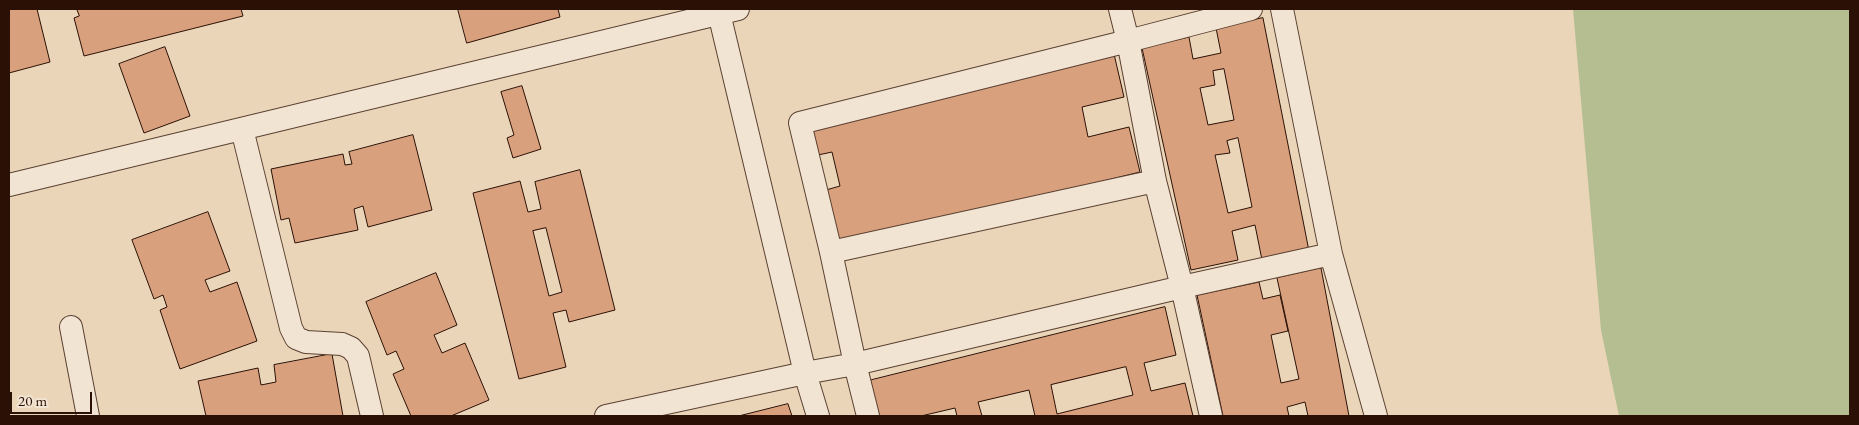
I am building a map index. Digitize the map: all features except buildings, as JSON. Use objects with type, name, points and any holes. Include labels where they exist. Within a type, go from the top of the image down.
[{"type":"street","points":[[1120,9],[1155,181],[1182,287],[1211,416]]},
{"type":"street","points":[[868,416],[800,122],[1251,9]]},
{"type":"street","points":[[1282,9],[1331,254],[1376,416]]},
{"type":"street","points":[[9,186],[725,10],[805,373],[818,416]]},
{"type":"street","points":[[242,129],[291,328],[296,338],[306,342],[342,344],[351,348],[358,356],[372,416]]},
{"type":"street","points":[[831,252],[1155,181]]},
{"type":"street","points":[[606,416],[855,364],[1331,254]]},
{"type":"street","points":[[70,328],[88,416]]},
{"type":"green space","points":[[1573,9],[1850,9],[1850,416],[1619,416],[1601,330]]}]
